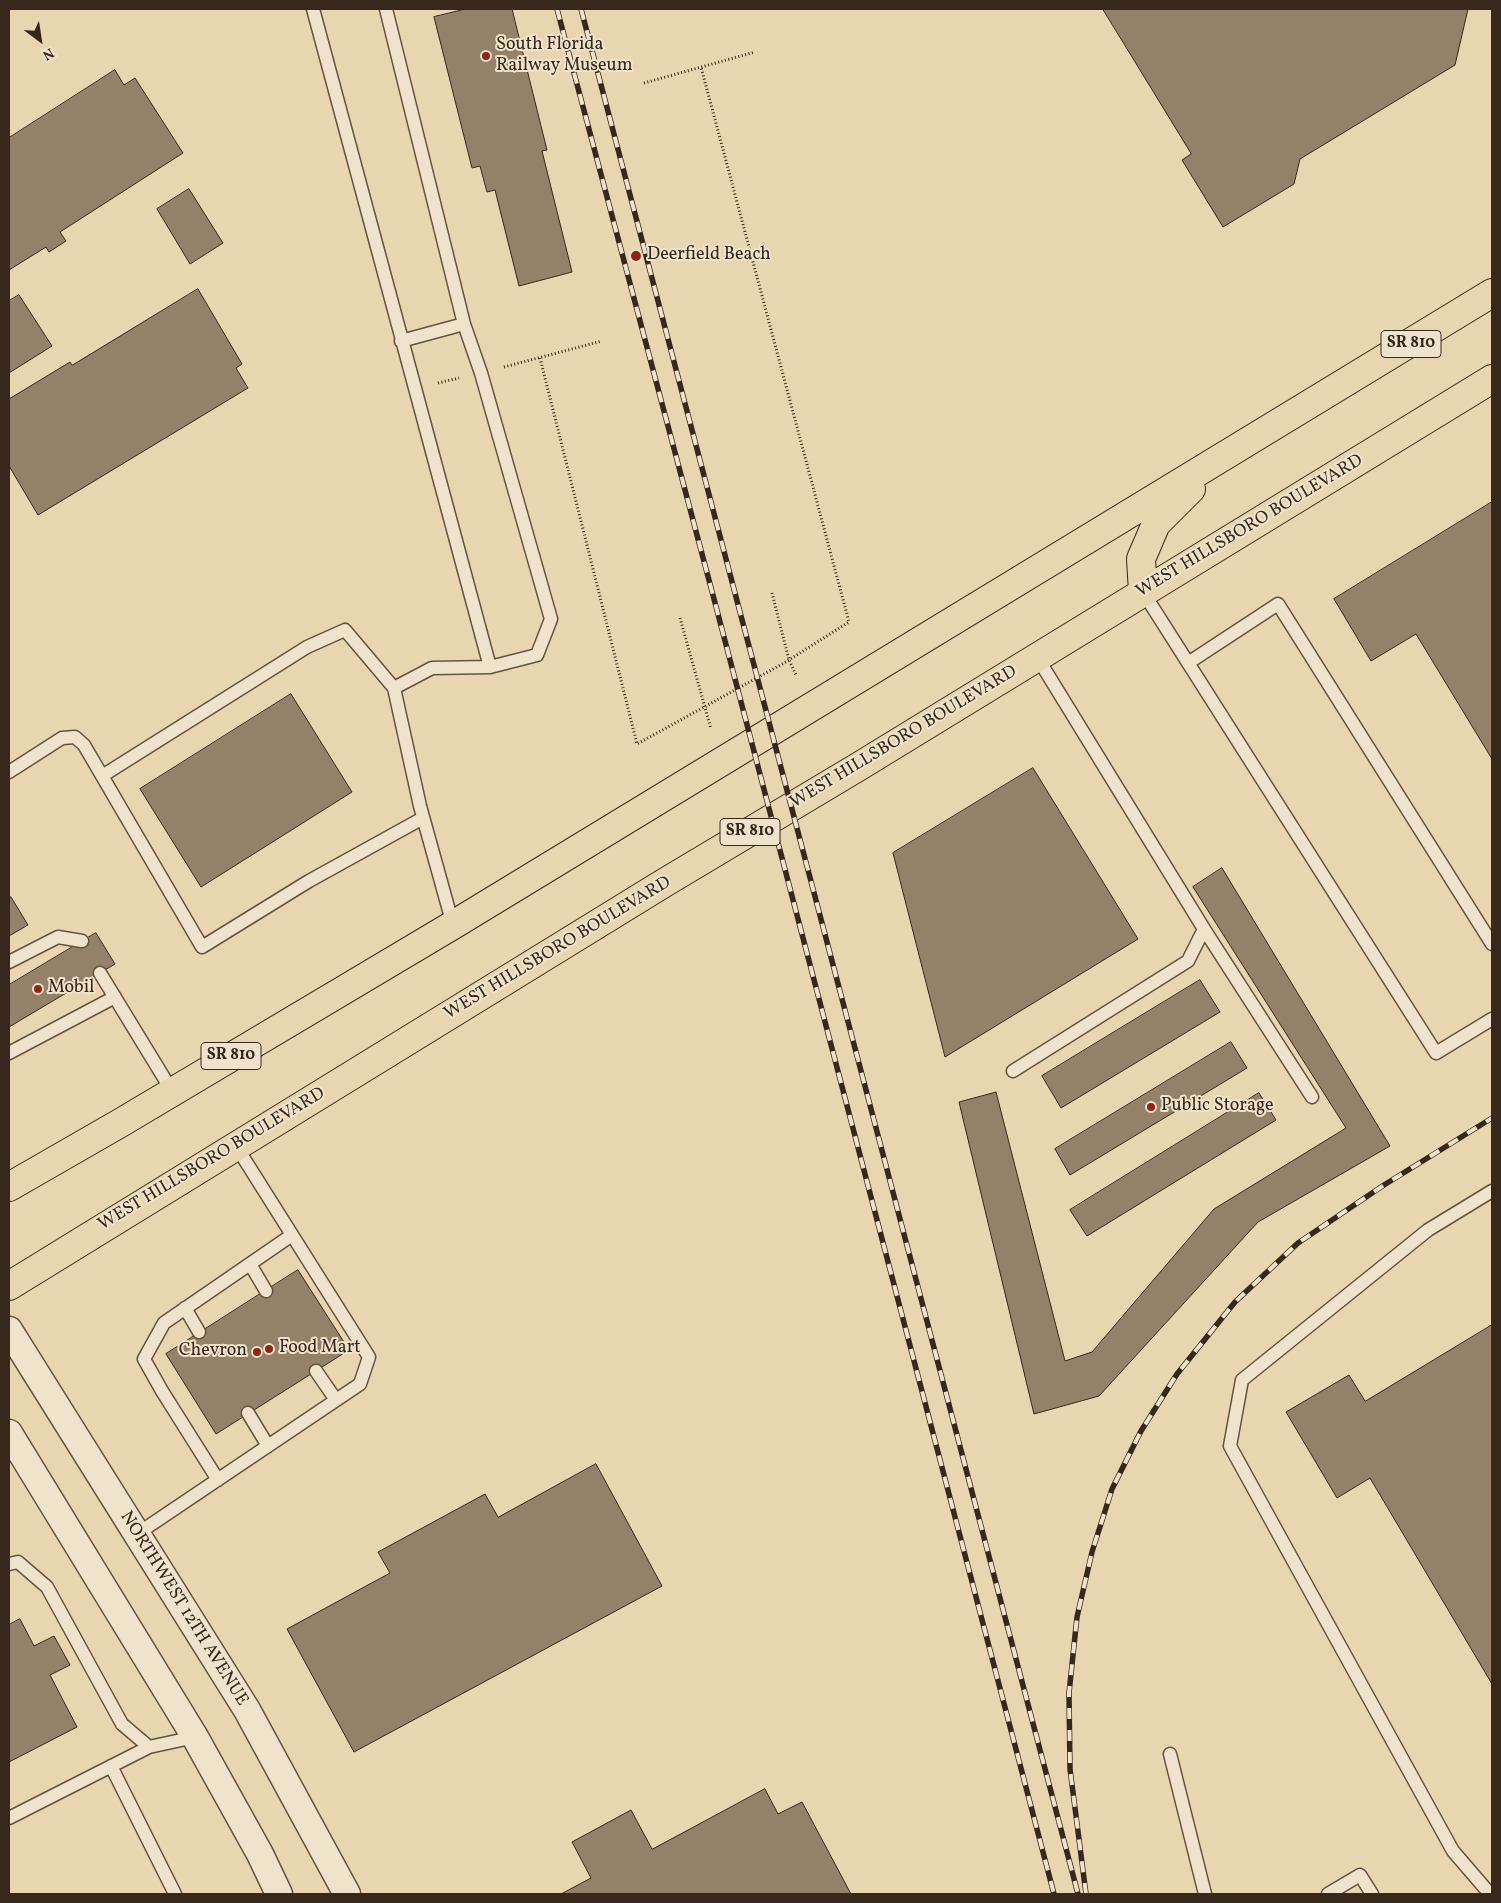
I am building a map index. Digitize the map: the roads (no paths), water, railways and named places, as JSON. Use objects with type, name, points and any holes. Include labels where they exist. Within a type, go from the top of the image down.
[{"type":"main road","name":"SR 810","points":[[9,1187],[453,924],[1492,294]]},
{"type":"main road","name":"WEST HILLSBORO BOULEVARD","points":[[9,1286],[1492,379]]},
{"type":"main road","points":[[1143,592],[1141,559],[1156,524],[1220,460]]},
{"type":"street","name":"NORTHWEST 12TH AVENUE","points":[[9,1330],[247,1710],[347,1894]]},
{"type":"street","points":[[9,1433],[195,1737],[260,1854],[279,1894]]},
{"type":"lane","points":[[313,9],[490,667]]},
{"type":"lane","points":[[386,9],[464,324],[481,373],[551,619],[537,655],[490,667],[432,668],[394,688]]},
{"type":"lane","points":[[401,341],[464,324]]},
{"type":"lane","points":[[1143,592],[1436,1053],[1492,1019]]},
{"type":"lane","points":[[1188,663],[1278,604],[1492,944]]},
{"type":"lane","points":[[102,776],[307,647],[345,630],[394,688],[423,818],[453,924]]},
{"type":"lane","points":[[1038,657],[1204,929],[1312,1097]]},
{"type":"lane","points":[[9,772],[62,738],[75,737],[84,745],[202,947],[309,881],[423,818]]},
{"type":"lane","points":[[1013,1071],[1188,961],[1204,929]]},
{"type":"lane","points":[[9,962],[58,936],[82,941]]},
{"type":"lane","points":[[100,973],[172,1091]]},
{"type":"lane","points":[[9,1053],[115,997]]},
{"type":"lane","points":[[137,1534],[360,1384],[369,1357],[236,1146]]},
{"type":"lane","points":[[1490,1894],[1453,1851],[1230,1446],[1242,1380],[1428,1230],[1492,1191]]},
{"type":"lane","points":[[218,1480],[144,1359],[164,1323],[292,1235]]},
{"type":"lane","points":[[250,1264],[266,1291]]},
{"type":"lane","points":[[185,1308],[199,1332]]},
{"type":"lane","points":[[316,1371],[336,1400]]},
{"type":"lane","points":[[248,1413],[268,1446]]},
{"type":"lane","points":[[9,1564],[18,1562],[48,1587],[122,1724],[149,1747]]},
{"type":"lane","points":[[9,1818],[149,1747],[195,1737]]},
{"type":"lane","points":[[1170,1754],[1205,1894]]},
{"type":"lane","points":[[110,1766],[175,1894]]},
{"type":"lane","points":[[1328,1894],[1360,1876],[1372,1894]]},
{"type":"railway","points":[[557,9],[1054,1894]]},
{"type":"railway","points":[[581,9],[1078,1894]]},
{"type":"railway","points":[[1086,1894],[1070,1769],[1069,1693],[1077,1617],[1092,1552],[1112,1489],[1141,1431],[1177,1374],[1235,1302],[1298,1243],[1384,1185],[1492,1118]]},
{"type":"place","name":"South Florida Railway Museum","points":[[486,56]]},
{"type":"place","name":"Deerfield Beach","points":[[636,256]]},
{"type":"place","name":"Mobil","points":[[38,989]]},
{"type":"place","name":"Public Storage","points":[[1151,1107]]},
{"type":"place","name":"Food Mart","points":[[269,1349]]},
{"type":"place","name":"Chevron","points":[[257,1352]]}]
